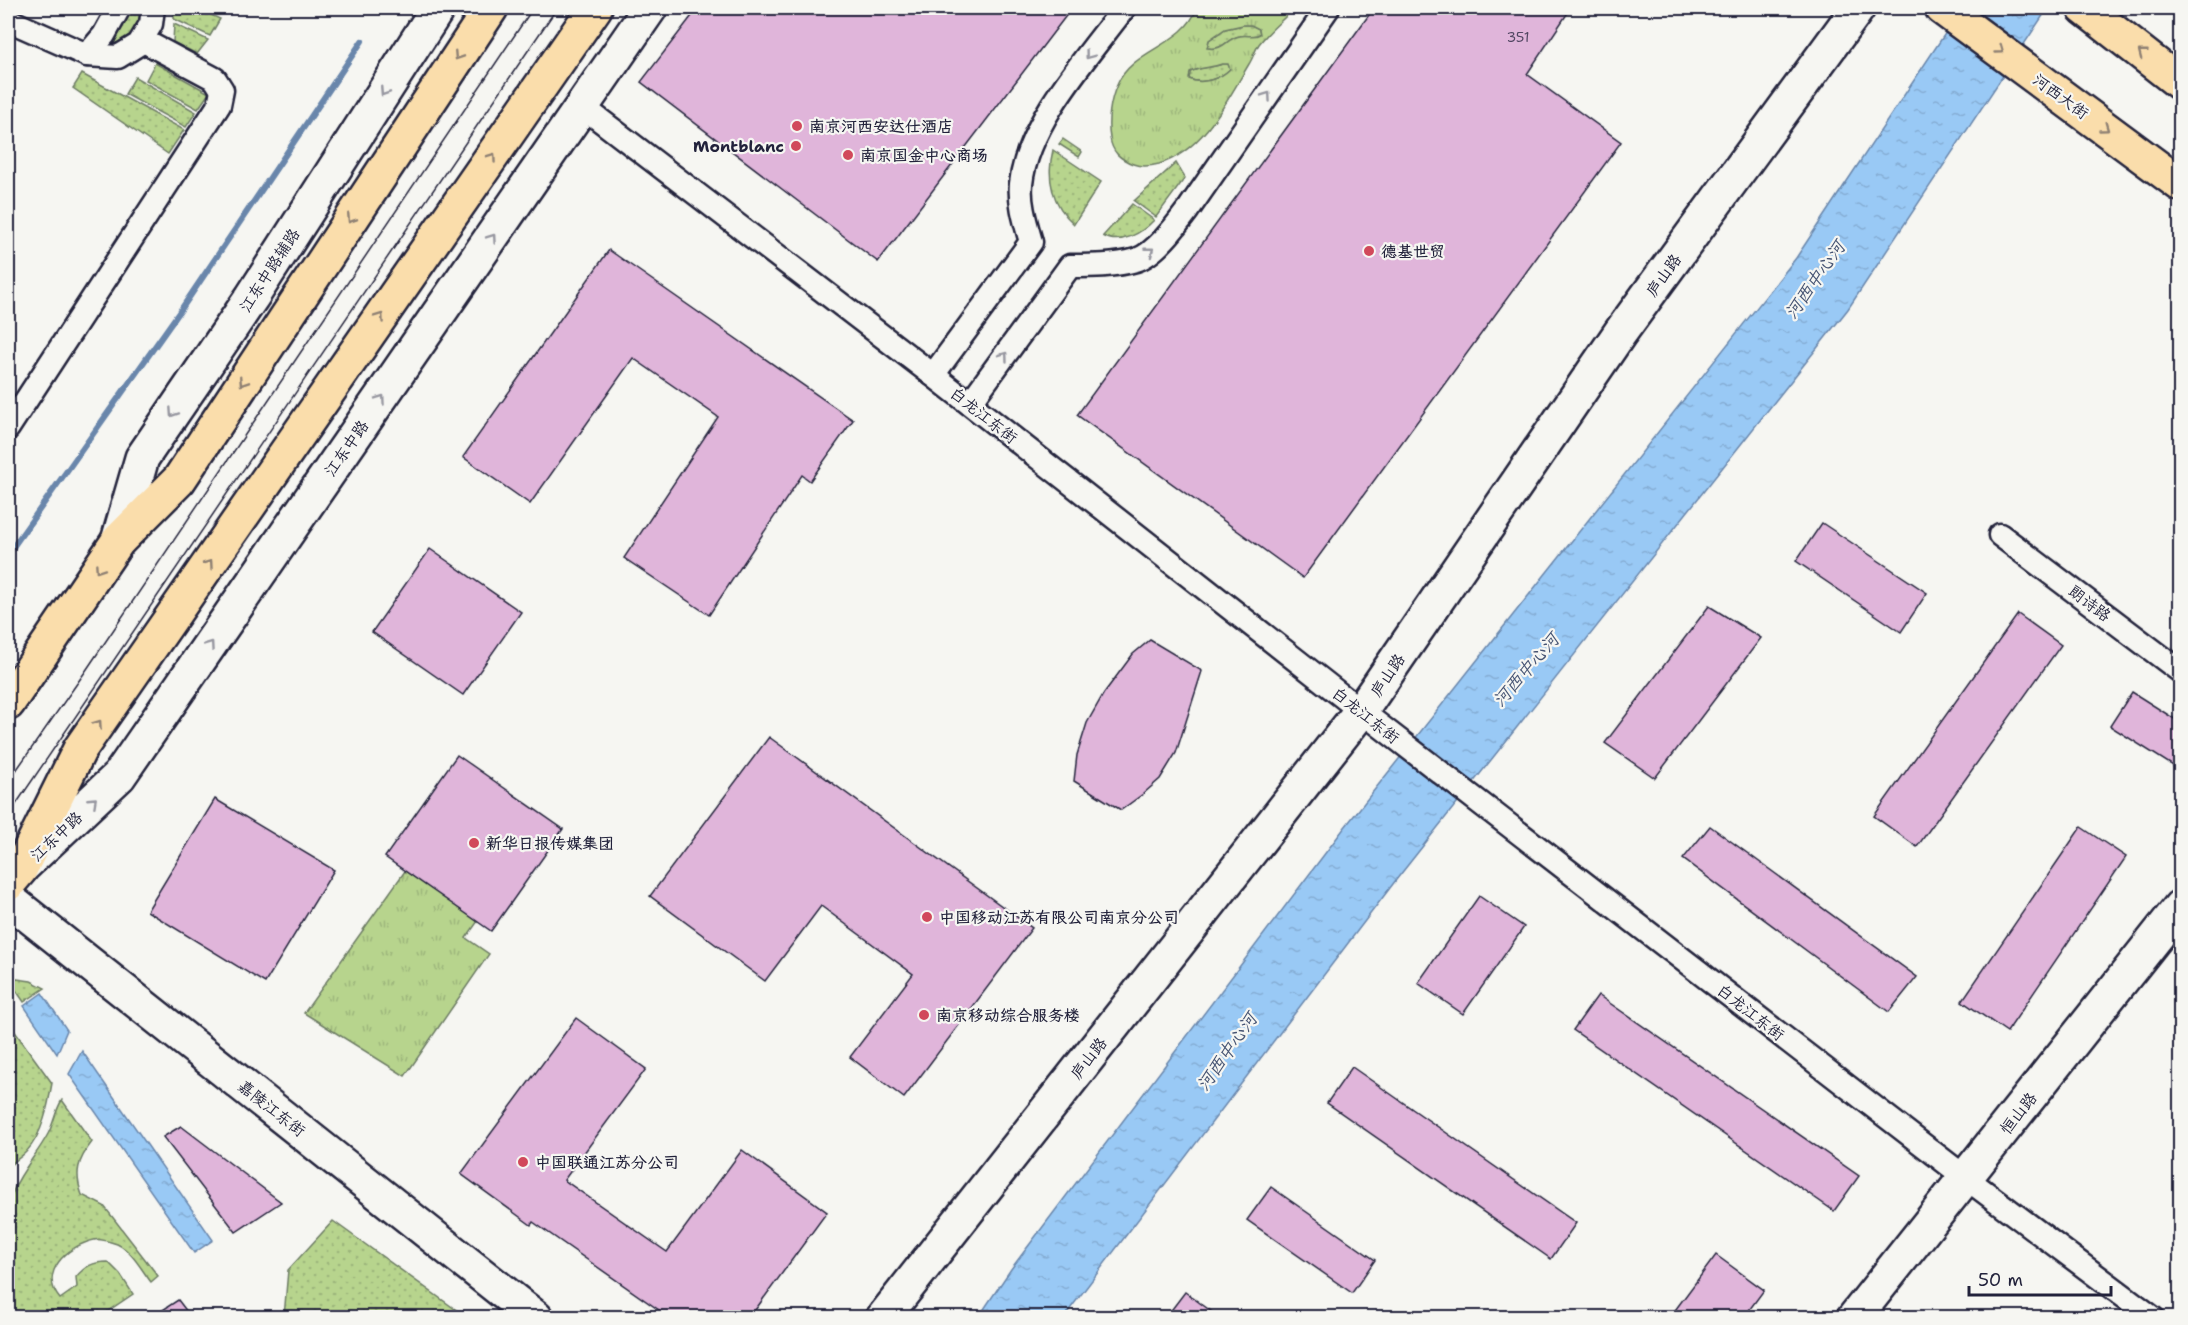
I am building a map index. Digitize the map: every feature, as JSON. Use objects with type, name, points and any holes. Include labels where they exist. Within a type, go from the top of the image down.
[{"type":"main road","name":"江东中路辅路","points":[[118,541],[142,458],[252,297],[438,8]]},
{"type":"main road","points":[[8,703],[118,541],[179,480],[490,8]]},
{"type":"main road","name":"江东中路","points":[[14,877],[80,749],[595,8]]},
{"type":"main road","name":"江东中路","points":[[14,877],[119,776],[650,8]]},
{"type":"main road","name":"庐山路","points":[[883,1317],[1361,711],[1620,333],[1858,8]]},
{"type":"main road","points":[[2086,9],[2181,83]]},
{"type":"main road","name":"河西大街","points":[[1951,14],[2181,184]]},
{"type":"main road","name":"嘉陵江东街","points":[[8,899],[536,1317]]},
{"type":"main road","name":"恒山路","points":[[1854,1317],[2181,907]]},
{"type":"street","points":[[87,56],[104,35],[119,8]]},
{"type":"street","points":[[8,20],[87,56],[118,57],[140,44],[151,24],[153,8]]},
{"type":"street","points":[[933,375],[1031,242],[1024,216],[1021,184],[1032,139],[1052,105],[1124,8]]},
{"type":"street","points":[[970,403],[1070,266],[1104,266],[1139,259],[1167,238],[1328,8]]},
{"type":"street","points":[[8,428],[219,105],[222,90],[215,79],[142,40]]},
{"type":"street","name":"白龙江东街","points":[[583,107],[970,403],[1491,812],[1966,1178],[2153,1317]]},
{"type":"street","name":"朗诗路","points":[[2000,535],[2181,671]]},
{"type":"green space","points":[[128,8],[142,8],[138,29],[126,41],[111,44]]},
{"type":"green space","points":[[174,8],[196,8],[220,19],[210,36],[174,19]]},
{"type":"green space","points":[[1197,8],[1294,8],[1259,44],[1212,123],[1189,148],[1159,164],[1139,166],[1133,164],[1117,154],[1111,143],[1109,118],[1117,85],[1134,63],[1181,31]],"holes":[[[1251,25],[1259,29],[1260,34],[1235,37],[1218,48],[1207,48],[1209,40],[1225,29]],[[1228,64],[1230,69],[1216,78],[1205,81],[1189,79],[1190,72],[1194,70]]]},
{"type":"green space","points":[[174,24],[208,40],[197,54],[173,42]]},
{"type":"green space","points":[[1251,25],[1259,29],[1260,34],[1235,37],[1218,48],[1207,48],[1209,40],[1225,29]]},
{"type":"green space","points":[[155,63],[209,93],[198,109],[146,80]]},
{"type":"green space","points":[[1228,64],[1230,69],[1216,78],[1205,81],[1189,79],[1190,72]]},
{"type":"green space","points":[[82,74],[184,130],[168,154],[73,88]]},
{"type":"green space","points":[[135,77],[196,112],[186,127],[125,94]]},
{"type":"green space","points":[[1063,139],[1082,152],[1079,157],[1059,144]]},
{"type":"green space","points":[[1053,150],[1101,182],[1074,224],[1060,208],[1053,190],[1050,171]]},
{"type":"green space","points":[[1176,163],[1185,178],[1156,217],[1134,201]]},
{"type":"green space","points":[[1132,204],[1154,220],[1130,237],[1116,240],[1103,236]]},
{"type":"green space","points":[[405,871],[478,921],[466,938],[489,954],[405,1076],[304,1013]]},
{"type":"green space","points":[[9,980],[31,981],[45,988],[24,1002]]},
{"type":"green space","points":[[8,1022],[52,1083],[37,1137],[26,1152],[8,1167]]},
{"type":"green space","points":[[62,1100],[92,1142],[83,1155],[79,1167],[78,1180],[82,1195],[104,1206],[158,1276],[151,1282],[132,1256],[122,1247],[94,1240],[66,1254],[54,1270],[52,1280],[60,1299],[77,1287],[76,1277],[83,1270],[90,1265],[103,1262],[108,1262],[120,1274],[133,1294],[99,1317],[8,1317],[9,1206],[21,1175],[48,1134]]},
{"type":"green space","points":[[333,1221],[466,1317],[284,1317],[288,1270]]},
{"type":"water","name":"河西中心河","points":[[1962,8],[2048,8],[1848,309],[1396,880],[1064,1317],[978,1318],[1011,1269],[1345,827],[1796,258]]},
{"type":"water","points":[[42,993],[67,1030],[57,1054],[24,1006]]},
{"type":"water","points":[[82,1051],[213,1240],[194,1253],[69,1074]]},
{"type":"building","name":"南京国金中心商场","points":[[698,8],[1072,8],[878,262],[641,82]]},
{"type":"building","name":"德基世贸","points":[[1374,8],[1571,8],[1527,74],[1621,142],[1303,578],[1077,415]]},
{"type":"building","points":[[609,250],[853,420],[810,481],[802,475],[709,615],[624,558],[718,417],[633,358],[530,504],[463,457]]},
{"type":"building","points":[[1822,523],[1927,593],[1901,632],[1796,561]]},
{"type":"building","points":[[430,549],[521,612],[463,695],[372,632]]},
{"type":"building","points":[[1709,606],[1761,638],[1655,778],[1605,743]]},
{"type":"building","points":[[2018,614],[2061,645],[1917,847],[1874,816]]},
{"type":"building","points":[[1150,640],[1202,671],[1176,753],[1160,779],[1121,810],[1074,781],[1077,755],[1087,723],[1104,693],[1133,654]]},
{"type":"building","points":[[2132,692],[2181,723],[2181,771],[2110,726]]},
{"type":"building","name":"中国移动江苏有限公司南京分公司","points":[[769,737],[1032,928],[904,1098],[850,1057],[913,974],[821,906],[765,981],[650,896]]},
{"type":"building","name":"新华日报传媒集团","points":[[457,755],[563,829],[491,931],[385,857]]},
{"type":"building","points":[[215,799],[334,870],[265,983],[147,911]]},
{"type":"building","points":[[1710,826],[1917,977],[1889,1012],[1683,859]]},
{"type":"building","points":[[2081,827],[2126,857],[2007,1032],[1962,1001]]},
{"type":"building","points":[[1479,896],[1524,927],[1463,1014],[1418,983]]},
{"type":"building","points":[[1598,995],[1859,1176],[1834,1211],[1573,1030]]},
{"type":"building","name":"中国联通江苏分公司","points":[[576,1018],[646,1069],[564,1180],[667,1252],[742,1150],[827,1212],[750,1317],[669,1317],[533,1222],[531,1225],[461,1174]]},
{"type":"building","points":[[1352,1067],[1576,1223],[1551,1259],[1327,1103]]},
{"type":"building","points":[[181,1126],[281,1202],[236,1232],[163,1137]]},
{"type":"building","points":[[1271,1187],[1375,1260],[1352,1293],[1247,1220]]},
{"type":"building","points":[[1716,1255],[1764,1290],[1744,1317],[1670,1317]]},
{"type":"building","points":[[1185,1292],[1219,1317],[1166,1317]]},
{"type":"building","points":[[178,1300],[191,1317],[152,1317]]},
{"type":"waterway","points":[[8,554],[180,311],[362,41]]},
{"type":"tram line","points":[[8,782],[85,672],[533,8]]},
{"type":"tram line","points":[[8,816],[557,8]]},
{"type":"place","name":"南京河西安达仕酒店","points":[[797,126]]},
{"type":"place","name":"Montblanc","points":[[796,146]]},
{"type":"place","name":"南京国金中心商场","points":[[848,155]]},
{"type":"place","name":"德基世贸","points":[[1369,251]]},
{"type":"place","name":"新华日报传媒集团","points":[[474,843]]},
{"type":"place","name":"中国移动江苏有限公司南京分公司","points":[[927,917]]},
{"type":"place","name":"南京移动综合服务楼","points":[[924,1015]]},
{"type":"place","name":"中国联通江苏分公司","points":[[523,1162]]}]
